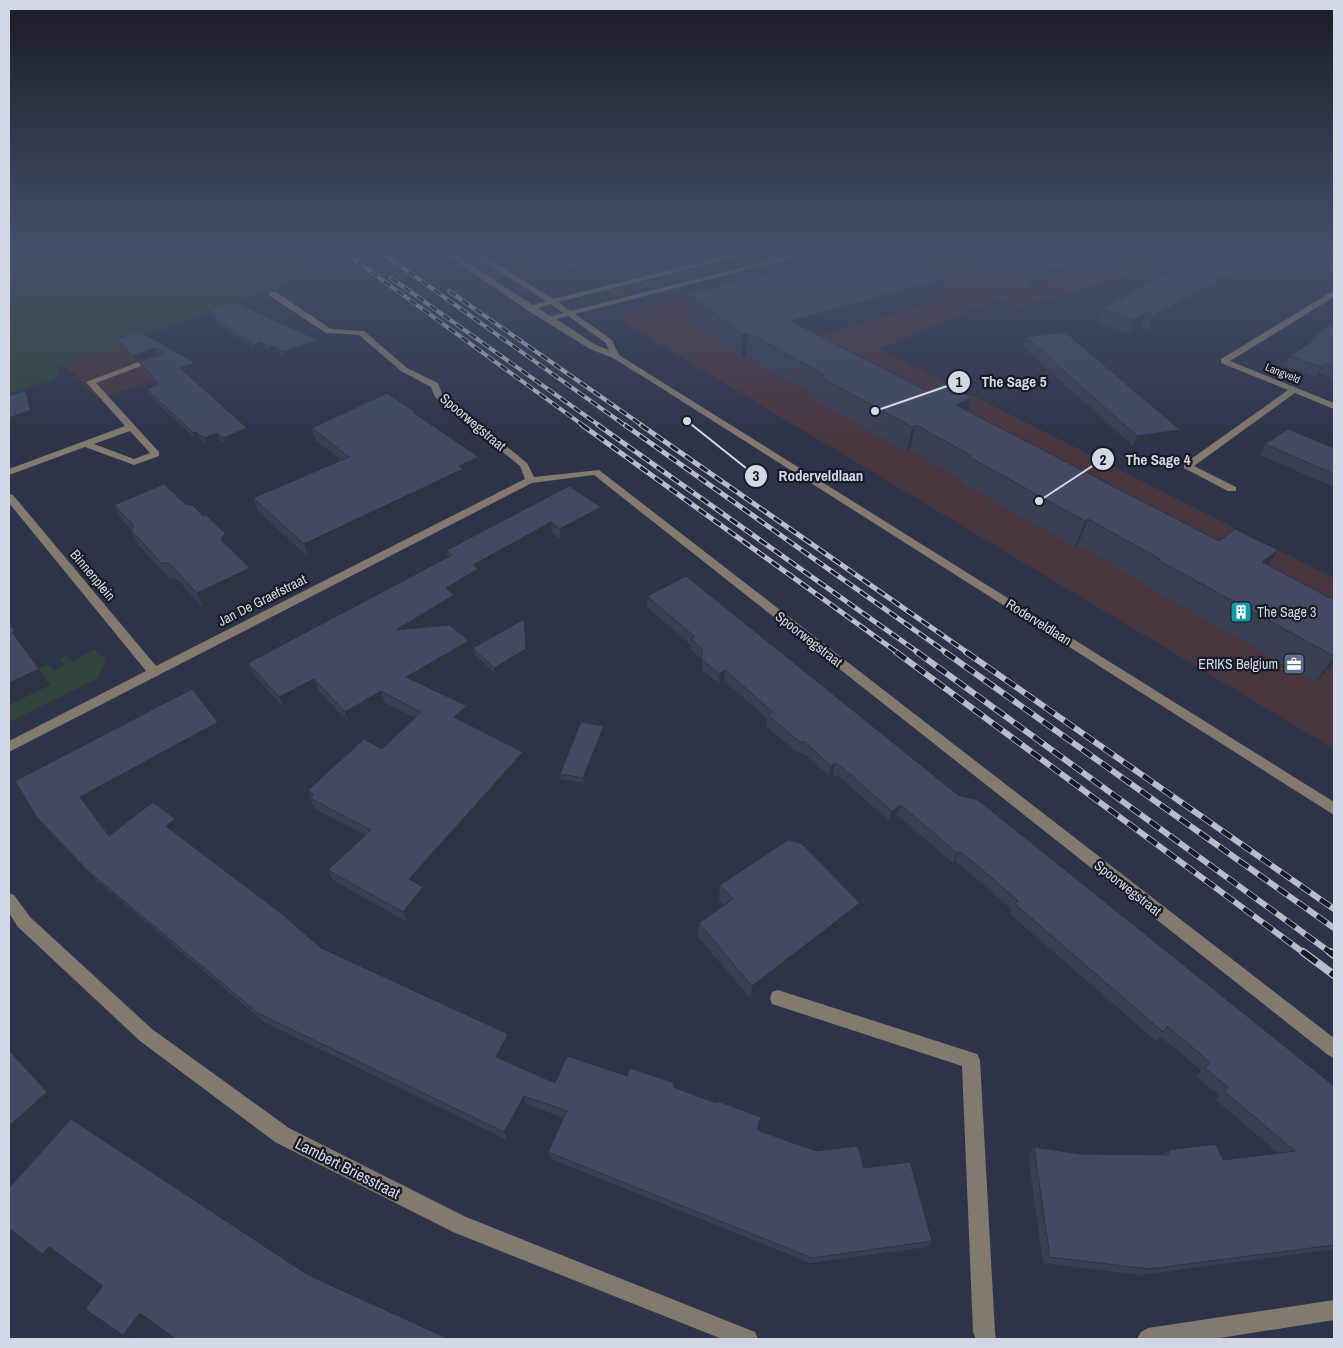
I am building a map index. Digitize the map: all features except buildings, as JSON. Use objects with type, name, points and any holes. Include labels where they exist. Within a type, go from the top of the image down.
[{"type":"street","name":"Spoorwegstraat","points":[[306,316],[329,331],[361,333],[415,378],[436,385],[438,394],[524,465],[530,480],[596,472],[1334,1049]]},
{"type":"street","name":"Roderveldlaan","points":[[543,316],[593,347],[616,356],[1334,809]]},
{"type":"street","points":[[548,319],[558,316]]},
{"type":"street","name":"Roderveldlaan","points":[[572,316],[609,342],[616,356]]},
{"type":"street","name":"Langveld","points":[[1298,316],[1224,361],[1334,406]]},
{"type":"street","points":[[85,444],[134,462],[156,454],[90,382],[160,358]]},
{"type":"street","points":[[1232,489],[1187,466],[1294,390]]},
{"type":"street","points":[[9,472],[130,427]]},
{"type":"street","name":"Jan De Graefstraat","points":[[9,747],[530,480]]},
{"type":"street","name":"Binnenplein","points":[[9,497],[155,672]]},
{"type":"street","name":"Lambert Briesstraat","points":[[9,900],[24,922],[146,1035],[282,1134],[460,1225],[748,1339]]},
{"type":"street","points":[[778,998],[972,1060],[984,1332],[986,1339]]},
{"type":"street","points":[[1148,1339],[1334,1310]]},
{"type":"shaded area","points":[[625,316],[958,316],[880,349],[1334,578],[1334,749],[626,324],[623,320]]},
{"type":"shaded area","points":[[141,336],[190,368],[99,399],[72,372],[63,366]]},
{"type":"green space","points":[[9,316],[198,316],[58,368],[60,371],[54,379],[9,394]]},
{"type":"green space","points":[[95,649],[106,660],[98,678],[9,722],[9,705],[49,685],[39,669],[48,664],[54,671],[64,665],[59,659],[66,655],[72,662]]},
{"type":"railway","points":[[432,316],[584,426]]},
{"type":"railway","points":[[445,316],[600,426]]},
{"type":"railway","points":[[471,316],[626,426]]},
{"type":"railway","points":[[485,316],[643,426]]},
{"type":"railway","points":[[582,425],[898,653]]},
{"type":"railway","points":[[598,425],[919,653]]},
{"type":"railway","points":[[625,425],[947,653]]},
{"type":"railway","points":[[641,425],[968,653]]},
{"type":"railway","points":[[896,652],[1304,953]]},
{"type":"railway","points":[[917,652],[1331,953]]},
{"type":"railway","points":[[945,652],[1334,928]]},
{"type":"railway","points":[[966,652],[1334,909]]},
{"type":"railway","points":[[1303,952],[1334,975]]},
{"type":"railway","points":[[1330,952],[1334,955]]},
{"type":"place","name":"The Sage 5","points":[[875,411]]},
{"type":"place","name":"Roderveldlaan","points":[[687,421]]},
{"type":"place","name":"The Sage 4","points":[[1039,501]]},
{"type":"place","name":"The Sage 3","points":[[1241,612]]},
{"type":"place","name":"ERIKS Belgium","points":[[1294,664]]}]
